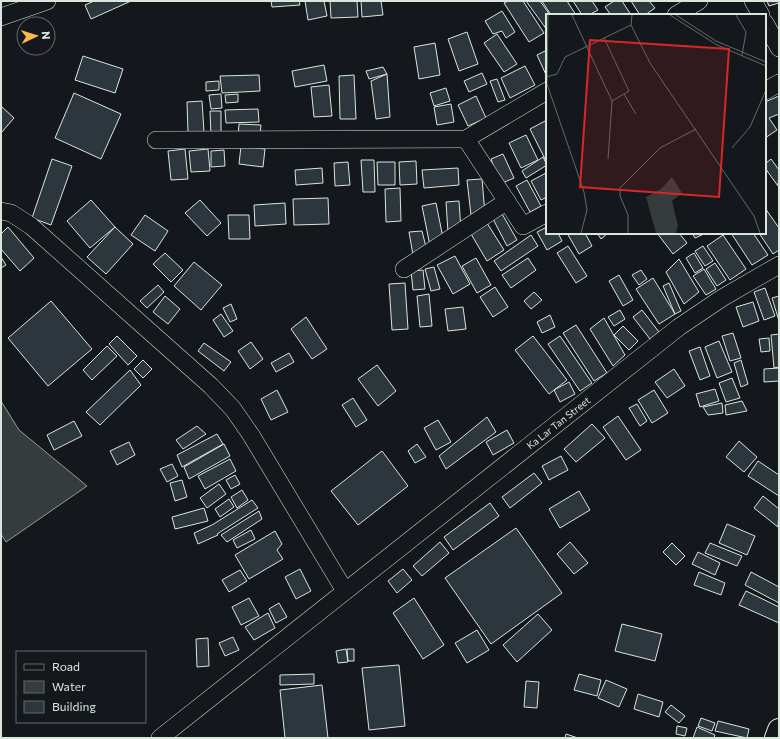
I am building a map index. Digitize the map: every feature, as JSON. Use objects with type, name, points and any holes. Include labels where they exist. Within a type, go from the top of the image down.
[{"type":"main road","points":[[776,738],[779,730]]},
{"type":"street","points":[[1,17],[48,1]]},
{"type":"street","points":[[678,14],[699,1]]},
{"type":"street","points":[[753,1],[760,14]]},
{"type":"street","points":[[766,25],[779,48]]},
{"type":"street","points":[[766,90],[779,83]]},
{"type":"street","points":[[156,140],[466,139],[546,92]]},
{"type":"street","points":[[466,139],[523,226],[546,214]]},
{"type":"street","points":[[404,269],[507,202]]},
{"type":"street","points":[[1,211],[11,212],[31,226],[211,386],[227,403],[251,435],[345,591]]},
{"type":"street","name":"Ka Lar Tan Street","points":[[160,738],[679,327],[722,298],[779,265]]},
{"type":"water","points":[[1,401],[19,430],[87,486],[6,542],[1,534]]},
{"type":"building","points":[[94,1],[131,1],[91,19],[85,5]]},
{"type":"building","points":[[271,1],[299,1],[300,5],[272,7]]},
{"type":"building","points":[[305,1],[324,1],[327,16],[308,20]]},
{"type":"building","points":[[330,1],[357,1],[358,17],[331,18]]},
{"type":"building","points":[[361,1],[381,1],[383,15],[362,17]]},
{"type":"building","points":[[508,1],[523,1],[544,33],[529,42],[504,3]]},
{"type":"building","points":[[526,1],[540,1],[549,14],[546,14],[546,29]]},
{"type":"building","points":[[542,1],[567,1],[575,14],[550,14]]},
{"type":"building","points":[[573,1],[592,1],[598,10],[591,14],[581,14]]},
{"type":"building","points":[[614,1],[622,1],[630,14],[610,14],[605,7]]},
{"type":"building","points":[[631,1],[649,1],[655,8],[646,14],[639,14]]},
{"type":"building","points":[[767,1],[779,1],[779,3],[769,6]]},
{"type":"building","points":[[502,11],[515,32],[506,38],[502,31],[493,34],[485,21]]},
{"type":"building","points":[[467,32],[478,64],[459,71],[448,39]]},
{"type":"building","points":[[497,34],[517,64],[504,72],[484,43]]},
{"type":"building","points":[[435,43],[440,75],[419,79],[414,47]]},
{"type":"building","points":[[546,50],[546,75],[537,55]]},
{"type":"building","points":[[83,56],[123,69],[115,93],[75,80]]},
{"type":"building","points":[[324,65],[327,81],[295,87],[292,71]]},
{"type":"building","points":[[525,66],[535,85],[510,98],[501,78]]},
{"type":"building","points":[[383,67],[387,74],[369,79],[366,71]]},
{"type":"building","points":[[482,73],[487,84],[469,92],[464,81]]},
{"type":"building","points":[[387,74],[390,117],[376,119],[371,81]]},
{"type":"building","points":[[259,75],[260,91],[222,93],[220,76]]},
{"type":"building","points":[[354,75],[356,119],[340,119],[339,76]]},
{"type":"building","points":[[497,79],[505,100],[498,102],[490,81]]},
{"type":"building","points":[[219,81],[219,90],[206,91],[206,82]]},
{"type":"building","points":[[329,85],[332,116],[314,117],[311,87]]},
{"type":"building","points":[[446,88],[450,101],[434,106],[430,93]]},
{"type":"building","points":[[74,93],[121,114],[101,159],[55,138]]},
{"type":"building","points":[[221,94],[222,108],[211,109],[209,95]]},
{"type":"building","points":[[238,94],[238,102],[226,103],[225,95]]},
{"type":"building","points":[[476,96],[486,118],[468,126],[458,105]]},
{"type":"building","points":[[779,96],[779,114],[769,118],[777,130],[766,137],[766,102]]},
{"type":"building","points":[[202,101],[204,132],[188,132],[187,102]]},
{"type":"building","points":[[451,104],[454,122],[437,125],[434,107]]},
{"type":"building","points":[[1,106],[14,118],[1,133]]},
{"type":"building","points":[[258,109],[259,122],[226,123],[225,110]]},
{"type":"building","points":[[210,111],[221,111],[221,136],[211,136]]},
{"type":"building","points":[[545,121],[546,161],[530,129]]},
{"type":"building","points":[[239,124],[261,125],[260,136],[238,136]]},
{"type":"building","points":[[526,135],[538,160],[521,168],[509,143]]},
{"type":"building","points":[[241,146],[265,149],[263,167],[239,164]]},
{"type":"building","points":[[185,149],[188,179],[171,180],[168,151]]},
{"type":"building","points":[[208,149],[210,171],[191,172],[189,151]]},
{"type":"building","points":[[224,150],[225,166],[211,167],[211,151]]},
{"type":"building","points":[[503,154],[514,178],[500,184],[491,159]]},
{"type":"building","points":[[543,157],[546,163],[546,166],[526,178],[522,171]]},
{"type":"building","points":[[52,159],[72,166],[51,225],[32,218]]},
{"type":"building","points":[[771,159],[779,170],[778,186],[766,169],[766,163]]},
{"type":"building","points":[[361,160],[374,160],[375,192],[363,192]]},
{"type":"building","points":[[416,161],[417,184],[400,185],[399,162]]},
{"type":"building","points":[[348,162],[350,185],[335,186],[334,163]]},
{"type":"building","points":[[377,162],[395,162],[395,185],[378,185]]},
{"type":"building","points":[[322,168],[323,183],[296,185],[295,170]]},
{"type":"building","points":[[458,168],[459,185],[424,188],[422,170]]},
{"type":"building","points":[[546,173],[546,198],[541,200],[531,181]]},
{"type":"building","points":[[482,179],[485,214],[471,215],[467,180]]},
{"type":"building","points":[[527,180],[541,206],[530,212],[516,186]]},
{"type":"building","points":[[400,188],[401,221],[386,222],[385,189]]},
{"type":"building","points":[[328,198],[329,224],[294,225],[293,199]]},
{"type":"building","points":[[91,200],[115,227],[90,248],[67,221]]},
{"type":"building","points":[[200,200],[221,223],[207,236],[185,213]]},
{"type":"building","points":[[459,201],[461,231],[448,232],[446,202]]},
{"type":"building","points":[[285,203],[286,224],[255,226],[254,205]]},
{"type":"building","points":[[436,203],[444,243],[430,246],[422,206]]},
{"type":"building","points":[[766,209],[779,228],[779,250],[773,254],[760,234],[766,234]]},
{"type":"building","points":[[501,212],[517,240],[507,246],[492,217]]},
{"type":"building","points":[[145,215],[168,231],[155,251],[131,235]]},
{"type":"building","points":[[228,215],[249,215],[250,239],[229,239]]},
{"type":"building","points":[[487,223],[504,250],[487,261],[471,234]]},
{"type":"building","points":[[8,227],[34,258],[20,271],[1,249],[1,234]]},
{"type":"building","points":[[115,227],[133,244],[106,274],[87,257]]},
{"type":"building","points":[[546,228],[546,234],[558,234],[562,241],[547,250],[537,232]]},
{"type":"building","points":[[422,231],[427,251],[413,255],[409,232]]},
{"type":"building","points":[[568,234],[586,234],[592,246],[579,254]]},
{"type":"building","points":[[598,234],[607,234],[601,239]]},
{"type":"building","points":[[658,234],[680,234],[687,243],[673,254]]},
{"type":"building","points":[[693,234],[704,234],[695,238]]},
{"type":"building","points":[[732,234],[754,234],[768,255],[752,265]]},
{"type":"building","points":[[531,235],[538,246],[501,271],[494,261]]},
{"type":"building","points":[[723,235],[746,269],[730,280],[707,246]]},
{"type":"building","points":[[568,246],[587,276],[576,283],[557,253]]},
{"type":"building","points":[[703,246],[713,261],[705,266],[695,251]]},
{"type":"building","points":[[165,253],[183,270],[171,282],[153,264]]},
{"type":"building","points":[[694,253],[703,268],[695,273],[686,258]]},
{"type":"building","points":[[455,256],[470,284],[453,294],[437,265]]},
{"type":"building","points":[[1,257],[6,265],[1,268]]},
{"type":"building","points":[[476,258],[491,285],[477,293],[462,266]]},
{"type":"building","points":[[528,258],[536,270],[511,288],[502,275]]},
{"type":"building","points":[[679,259],[699,292],[684,304],[666,272]]},
{"type":"building","points":[[194,262],[222,285],[201,310],[174,286]]},
{"type":"building","points":[[715,263],[726,280],[717,286],[706,269]]},
{"type":"building","points":[[434,267],[440,289],[431,291],[425,269]]},
{"type":"building","points":[[704,269],[716,289],[706,295],[693,276]]},
{"type":"building","points":[[423,270],[425,289],[413,290],[411,271]]},
{"type":"building","points":[[641,270],[647,279],[639,285],[632,275]]},
{"type":"building","points":[[619,275],[633,300],[623,306],[609,281]]},
{"type":"building","points":[[653,278],[675,314],[659,324],[636,289]]},
{"type":"building","points":[[405,283],[408,329],[392,330],[389,284]]},
{"type":"building","points":[[669,283],[681,311],[675,314],[663,286]]},
{"type":"building","points":[[158,285],[164,292],[147,308],[140,301]]},
{"type":"building","points":[[495,287],[508,307],[493,317],[480,297]]},
{"type":"building","points":[[765,288],[775,316],[764,320],[754,292]]},
{"type":"building","points":[[534,292],[542,300],[531,309],[524,301]]},
{"type":"building","points":[[429,294],[432,326],[420,327],[417,296]]},
{"type":"building","points":[[165,296],[180,309],[168,324],[153,312]]},
{"type":"building","points":[[779,296],[779,321],[772,298]]},
{"type":"building","points":[[51,301],[92,349],[48,386],[8,338]]},
{"type":"building","points":[[753,302],[759,321],[743,327],[736,307]]},
{"type":"building","points":[[231,304],[237,319],[230,322],[223,308]]},
{"type":"building","points":[[463,307],[466,329],[448,331],[445,309]]},
{"type":"building","points":[[620,310],[625,319],[614,326],[608,317]]},
{"type":"building","points":[[642,310],[659,332],[650,339],[633,317]]},
{"type":"building","points":[[221,314],[233,331],[224,337],[213,320]]},
{"type":"building","points":[[550,315],[555,327],[542,333],[537,322]]},
{"type":"building","points":[[306,317],[327,349],[312,359],[291,329]]},
{"type":"building","points":[[604,318],[625,355],[613,366],[590,329]]},
{"type":"building","points":[[576,325],[607,373],[594,381],[563,333]]},
{"type":"building","points":[[623,326],[638,341],[629,350],[614,335]]},
{"type":"building","points":[[733,333],[741,358],[730,361],[722,336]]},
{"type":"building","points":[[779,334],[779,367],[774,368],[771,335]]},
{"type":"building","points":[[117,336],[137,356],[128,365],[109,344]]},
{"type":"building","points":[[533,336],[567,380],[549,394],[515,350]]},
{"type":"building","points":[[560,336],[592,383],[580,391],[548,344]]},
{"type":"building","points":[[769,338],[770,351],[761,352],[759,339]]},
{"type":"building","points":[[719,341],[732,372],[717,378],[705,347]]},
{"type":"building","points":[[251,342],[263,359],[250,369],[238,351]]},
{"type":"building","points":[[204,343],[231,362],[224,371],[198,351]]},
{"type":"building","points":[[107,346],[117,356],[92,380],[83,370]]},
{"type":"building","points":[[700,347],[710,376],[700,380],[689,351]]},
{"type":"building","points":[[289,353],[294,362],[276,372],[271,363]]},
{"type":"building","points":[[143,360],[152,369],[143,378],[134,369]]},
{"type":"building","points":[[741,360],[748,384],[741,387],[734,363]]},
{"type":"building","points":[[377,365],[396,391],[378,406],[358,379]]},
{"type":"building","points":[[779,368],[779,381],[764,382],[764,369]]},
{"type":"building","points":[[674,369],[685,386],[667,398],[655,382]]},
{"type":"building","points":[[130,370],[141,385],[100,425],[86,412]]},
{"type":"building","points":[[732,378],[740,398],[726,402],[719,383]]},
{"type":"building","points":[[569,382],[575,394],[560,402],[554,390]]},
{"type":"building","points":[[715,389],[719,401],[700,407],[696,394]]},
{"type":"building","points":[[277,390],[288,412],[271,420],[261,399]]},
{"type":"building","points":[[654,390],[668,413],[652,423],[638,400]]},
{"type":"building","points":[[353,398],[367,420],[356,427],[342,405]]},
{"type":"building","points":[[742,401],[747,411],[726,415],[725,405]]},
{"type":"building","points":[[722,403],[723,413],[708,415],[703,407]]},
{"type":"building","points":[[637,404],[647,421],[640,426],[629,408]]},
{"type":"building","points":[[618,416],[641,450],[626,460],[603,427]]},
{"type":"building","points":[[487,417],[496,432],[446,469],[439,456]]},
{"type":"building","points":[[438,420],[451,442],[436,450],[424,428]]},
{"type":"building","points":[[74,421],[82,436],[54,450],[47,435]]},
{"type":"building","points":[[592,424],[605,438],[576,462],[564,449]]},
{"type":"building","points":[[197,426],[206,434],[183,449],[176,440]]},
{"type":"building","points":[[507,430],[514,443],[493,455],[486,442]]},
{"type":"building","points":[[217,434],[223,444],[182,467],[177,455]]},
{"type":"building","points":[[739,441],[757,457],[744,472],[726,457]]},
{"type":"building","points":[[129,442],[135,455],[117,465],[110,451]]},
{"type":"building","points":[[224,444],[230,456],[189,479],[184,467]]},
{"type":"building","points":[[417,444],[426,457],[415,463],[408,451]]},
{"type":"building","points":[[382,451],[408,486],[358,525],[331,491]]},
{"type":"building","points":[[561,456],[568,470],[549,480],[542,466]]},
{"type":"building","points":[[230,459],[236,471],[205,489],[198,476]]},
{"type":"building","points":[[758,461],[779,475],[779,496],[748,476]]},
{"type":"building","points":[[172,464],[178,476],[167,482],[160,469]]},
{"type":"building","points":[[534,473],[542,483],[510,508],[502,497]]},
{"type":"building","points":[[235,475],[240,484],[231,489],[226,480]]},
{"type":"building","points":[[182,480],[187,497],[175,501],[170,483]]},
{"type":"building","points":[[219,484],[226,494],[207,508],[200,498]]},
{"type":"building","points":[[242,490],[248,500],[237,508],[231,497]]},
{"type":"building","points":[[579,491],[590,510],[560,528],[549,509]]},
{"type":"building","points":[[763,496],[779,509],[778,527],[754,508]]},
{"type":"building","points":[[229,499],[234,507],[220,517],[215,509]]},
{"type":"building","points":[[252,500],[258,508],[217,534],[218,535],[198,544],[194,533],[212,525]]},
{"type":"building","points":[[490,503],[499,516],[453,550],[444,537]]},
{"type":"building","points":[[204,508],[208,521],[175,529],[172,517]]},
{"type":"building","points":[[259,511],[262,519],[227,542],[221,535]]},
{"type":"building","points":[[727,524],[755,536],[747,555],[719,543]]},
{"type":"building","points":[[516,528],[562,593],[491,644],[445,578]]},
{"type":"building","points":[[251,530],[255,539],[237,548],[233,540]]},
{"type":"building","points":[[275,531],[282,544],[277,550],[283,559],[249,579],[235,555]]},
{"type":"building","points":[[440,542],[449,553],[422,576],[413,566]]},
{"type":"building","points":[[570,542],[588,563],[574,574],[557,554]]},
{"type":"building","points":[[672,543],[685,556],[676,565],[663,552]]},
{"type":"building","points":[[710,543],[742,556],[737,566],[705,553]]},
{"type":"building","points":[[698,552],[720,563],[715,575],[692,564]]},
{"type":"building","points":[[300,569],[311,591],[296,599],[285,577]]},
{"type":"building","points":[[403,569],[412,580],[397,593],[388,581]]},
{"type":"building","points":[[240,570],[247,581],[229,592],[222,580]]},
{"type":"building","points":[[699,572],[725,583],[721,595],[694,585]]},
{"type":"building","points":[[751,572],[779,587],[779,603],[745,585]]},
{"type":"building","points":[[746,591],[779,607],[779,623],[739,605]]},
{"type":"building","points":[[249,598],[259,616],[241,625],[232,607]]},
{"type":"building","points":[[414,598],[444,645],[423,659],[393,613]]},
{"type":"building","points":[[279,603],[287,617],[276,623],[269,609]]},
{"type":"building","points":[[268,613],[275,628],[254,640],[245,627]]},
{"type":"building","points":[[538,614],[552,630],[517,662],[503,645]]},
{"type":"building","points":[[622,624],[662,634],[655,661],[615,651]]},
{"type":"building","points":[[477,630],[489,650],[467,663],[455,643]]},
{"type":"building","points":[[233,637],[239,650],[225,656],[219,643]]},
{"type":"building","points":[[208,638],[209,666],[197,667],[196,639]]},
{"type":"building","points":[[346,649],[348,662],[338,663],[336,651]]},
{"type":"building","points":[[347,649],[354,649],[354,661],[348,661]]},
{"type":"building","points":[[399,665],[405,726],[369,730],[362,668]]},
{"type":"building","points":[[314,674],[314,684],[280,685],[280,675]]},
{"type":"building","points":[[579,674],[601,680],[597,696],[574,690]]},
{"type":"building","points":[[606,680],[627,689],[619,707],[598,698]]},
{"type":"building","points":[[526,681],[539,682],[537,708],[524,707]]},
{"type":"building","points":[[322,685],[328,738],[285,738],[280,690]]},
{"type":"building","points":[[638,694],[663,702],[659,717],[634,709]]},
{"type":"building","points":[[671,705],[685,716],[679,723],[665,712]]},
{"type":"building","points":[[701,718],[715,723],[712,731],[698,726]]},
{"type":"building","points":[[718,721],[749,729],[747,738],[715,731]]},
{"type":"building","points":[[677,726],[687,728],[685,736],[676,734]]},
{"type":"building","points":[[697,727],[715,735],[714,738],[693,738]]},
{"type":"building","points":[[566,734],[578,738],[565,738]]}]
